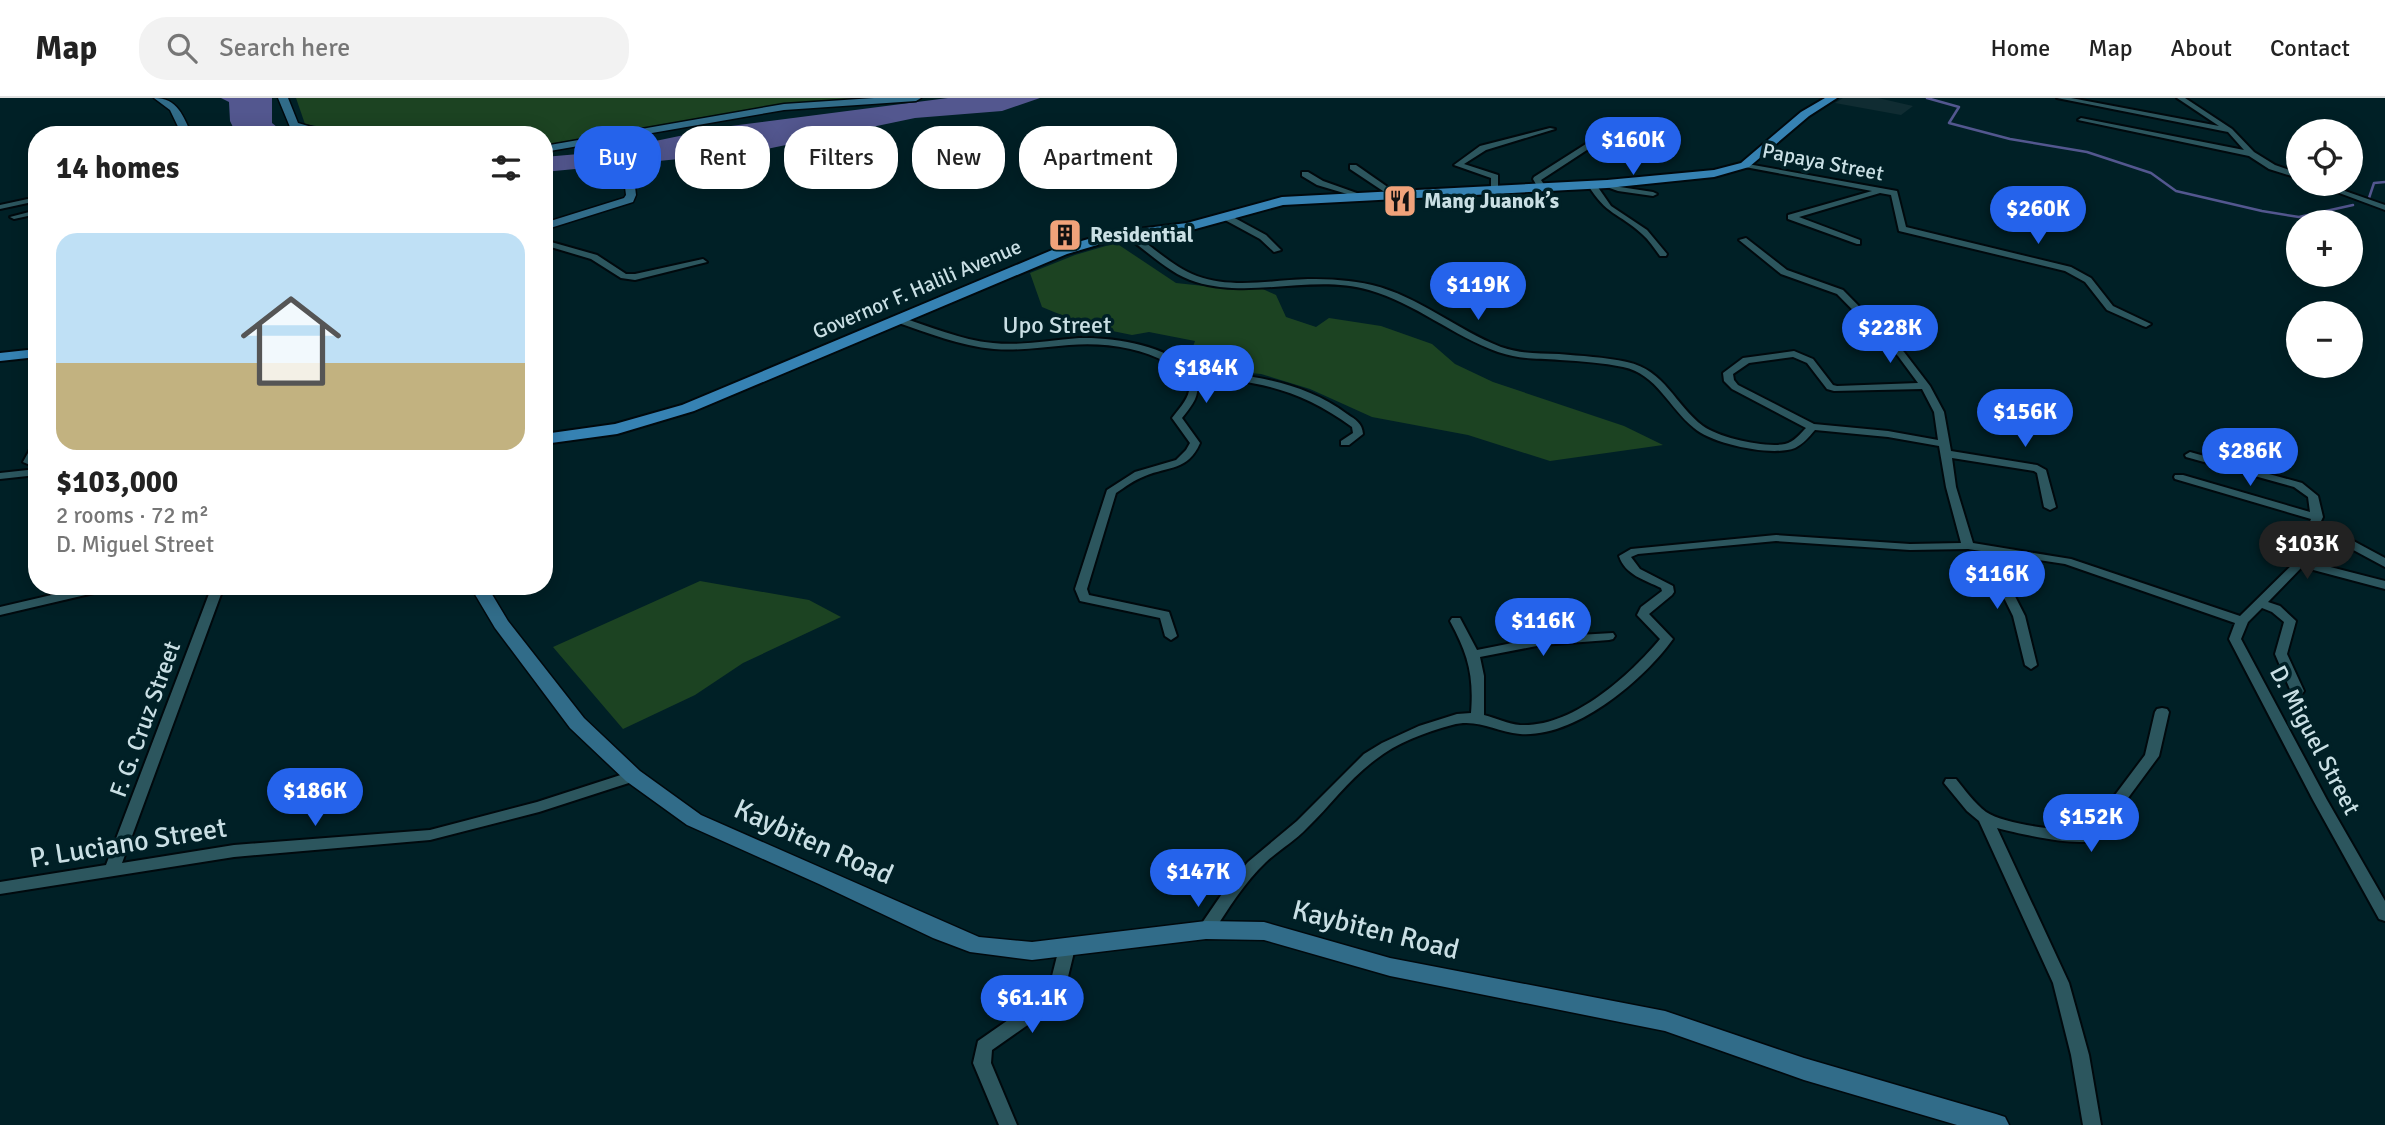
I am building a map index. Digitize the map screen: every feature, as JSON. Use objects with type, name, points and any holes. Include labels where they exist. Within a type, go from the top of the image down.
[{"type":"main road","name":"Governor F. Halili Avenue","points":[[553,439],[617,429],[688,408],[1062,251],[1128,234],[1188,227],[1228,218],[1282,201],[1592,185],[1714,173],[1745,164],[1805,114],[1832,98]]},
{"type":"main road","points":[[0,357],[28,354]]},
{"type":"street","points":[[159,98],[174,108],[183,126]]},
{"type":"street","points":[[283,98],[294,125],[298,126]]},
{"type":"street","points":[[661,132],[784,107],[916,98]]},
{"type":"street","points":[[2060,98],[2230,130]]},
{"type":"street","points":[[2180,98],[2230,130],[2251,153],[2272,167],[2286,172]]},
{"type":"street","points":[[2081,120],[2251,153]]},
{"type":"street","points":[[1495,188],[1495,177],[1458,165],[1483,148],[1552,129]]},
{"type":"street","points":[[1541,186],[1537,178],[1592,144],[1669,149]]},
{"type":"street","points":[[553,148],[574,145]]},
{"type":"street","name":"Papaya Street","points":[[1745,164],[1894,193],[1902,229],[2068,269],[2088,280],[2110,307],[2146,324]]},
{"type":"street","points":[[1353,167],[1395,195]]},
{"type":"street","points":[[1305,174],[1320,183],[1364,197]]},
{"type":"street","points":[[1607,184],[1618,189],[1653,194]]},
{"type":"street","points":[[1592,185],[1602,204],[1638,226],[1651,237],[1663,254]]},
{"type":"street","points":[[553,224],[624,204],[631,195],[630,189]]},
{"type":"street","points":[[1857,242],[1791,217],[1882,191]]},
{"type":"street","points":[[2352,196],[2385,208]]},
{"type":"street","points":[[0,206],[28,201]]},
{"type":"street","points":[[14,217],[28,214]]},
{"type":"street","points":[[1228,218],[1263,237],[1277,250]]},
{"type":"street","points":[[1128,234],[1165,258],[1175,269],[1200,280],[1227,284],[1307,282],[1372,287],[1483,343],[1516,355],[1560,357],[1638,367],[1653,376],[1699,427],[1714,435],[1781,449],[1794,445],[1812,427]]},
{"type":"street","points":[[1742,240],[1784,272],[1840,292],[1901,354],[1925,386],[1939,412],[1951,487],[1968,546]]},
{"type":"street","points":[[553,245],[594,257],[624,276],[635,277],[703,262]]},
{"type":"street","name":"Upo Street","points":[[899,320],[988,346],[1023,349],[1081,341],[1125,346],[1176,361],[1190,373]]},
{"type":"street","points":[[1925,386],[1833,388],[1810,361],[1794,354],[1746,360],[1728,373],[1729,381],[1735,387],[1812,427],[1888,434],[2037,468],[2042,472],[2050,507]]},
{"type":"street","points":[[1171,636],[1165,615],[1084,598],[1081,589],[1111,492],[1142,473],[1178,464],[1192,453],[1195,443],[1177,418],[1195,387],[1190,373],[1270,380],[1305,392],[1335,407],[1357,426],[1358,434],[1345,443]]},
{"type":"street","points":[[1206,930],[1238,883],[1261,858],[1300,828],[1371,755],[1415,734],[1456,719],[1477,716],[1517,729],[1549,725],[1610,696],[1646,665],[1667,639],[1643,615],[1645,610],[1668,593],[1667,586],[1631,569],[1626,563],[1625,556],[1634,551],[1776,538],[1910,547],[1968,546],[2067,561],[2242,621],[2300,563],[2316,521],[2313,496],[2298,485],[2190,455]]},
{"type":"street","points":[[0,476],[28,472]]},
{"type":"street","points":[[2179,477],[2316,521],[2385,564]]},
{"type":"street","points":[[1985,548],[2019,616],[2031,665]]},
{"type":"street","points":[[2300,563],[2385,585]]},
{"type":"street","points":[[0,611],[68,595]]},
{"type":"street","name":"F. G. Cruz Street","points":[[113,868],[215,595]]},
{"type":"street","name":"Kaybiten Road","points":[[483,595],[501,624],[578,723],[633,776],[694,820],[827,878],[941,932],[978,946],[1031,951],[1206,930],[1264,931],[1390,967],[1665,1021],[1804,1069],[1996,1125]]},
{"type":"street","points":[[2261,603],[2276,609],[2290,621],[2281,654],[2297,691]]},
{"type":"street","points":[[1455,621],[1475,654],[1480,679],[1477,716]]},
{"type":"street","name":"D. Miguel Street","points":[[2242,621],[2235,639],[2320,800],[2385,915]]},
{"type":"street","points":[[1475,654],[1542,642],[1609,636]]},
{"type":"street","points":[[1985,818],[2078,838],[2092,836],[2152,756],[2162,712]]},
{"type":"street","name":"P. Luciano Street","points":[[0,888],[113,868],[234,851],[430,835],[539,807],[633,776]]},
{"type":"street","points":[[1951,783],[1985,818],[2061,983],[2080,1055],[2092,1125]]},
{"type":"street","points":[[1008,1125],[982,1063],[984,1046],[1050,1000],[1058,985],[1068,948]]},
{"type":"shaded area","points":[[1843,98],[1878,98],[1913,106],[1901,115],[1835,103]]},
{"type":"green space","points":[[296,98],[873,98],[789,103],[655,126],[574,126],[574,140],[553,143],[553,126],[305,124]]},
{"type":"green space","points":[[1116,243],[1176,283],[1204,286],[1252,284],[1276,295],[1286,317],[1316,327],[1329,318],[1381,326],[1432,344],[1455,364],[1493,382],[1624,426],[1663,445],[1550,461],[1468,435],[1372,417],[1310,389],[1261,374],[1205,369],[1189,358],[1195,341],[1149,332],[1132,335],[1088,326],[1042,307],[1030,273],[1075,255]]},
{"type":"green space","points":[[700,581],[809,600],[841,617],[743,663],[695,695],[623,729],[553,647]]},
{"type":"water","points":[[221,98],[272,98],[272,123],[276,126],[232,126],[229,102]]},
{"type":"water","points":[[948,98],[1040,98],[1002,111],[915,118],[877,126],[784,126],[784,145],[770,148],[770,126],[731,126]]},
{"type":"water","points":[[675,137],[675,159],[661,161],[661,140]]},
{"type":"water","points":[[574,154],[574,169],[553,171],[553,156]]},
{"type":"waterway","points":[[1927,98],[1959,107],[1949,123],[2010,139],[2087,152],[2151,173],[2176,191],[2299,217],[2353,205]]},
{"type":"waterway","points":[[2369,198],[2374,183],[2385,182]]},
{"type":"place","name":"Mang Juanok’s","points":[[1400,201]]},
{"type":"place","name":"Residential","points":[[1065,235]]}]
